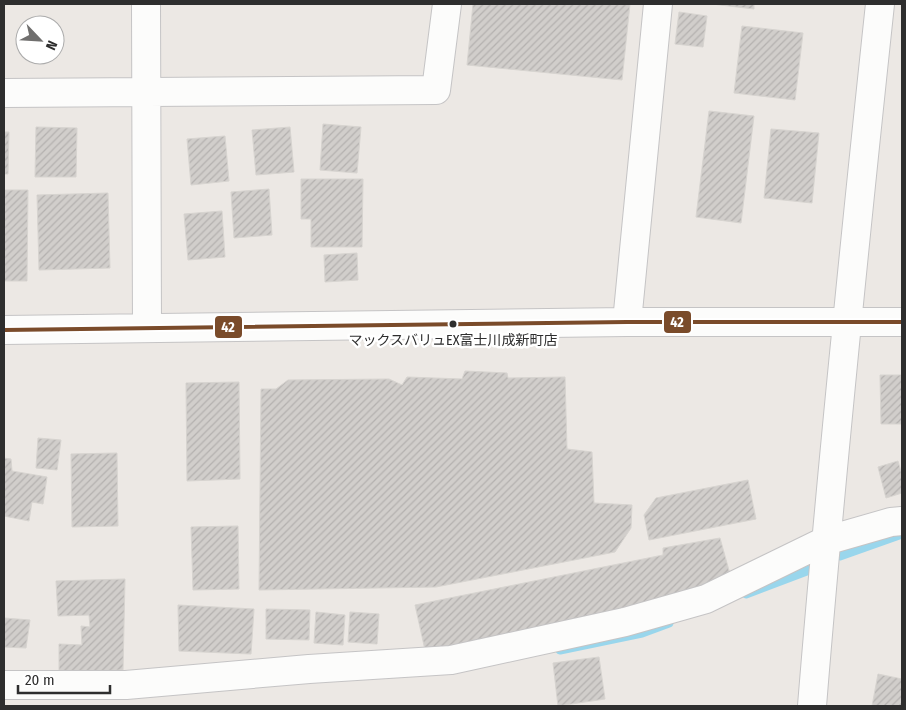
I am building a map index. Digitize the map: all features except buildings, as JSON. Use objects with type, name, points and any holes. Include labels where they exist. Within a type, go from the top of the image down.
[{"type":"street","points":[[146,4],[148,91],[147,328]]},
{"type":"street","points":[[4,93],[436,90],[447,4]]},
{"type":"street","points":[[627,322],[658,4]]},
{"type":"street","points":[[812,706],[825,542],[846,323],[880,4]]},
{"type":"street","points":[[4,330],[627,322],[902,322]]},
{"type":"street","points":[[4,685],[126,686],[309,669],[451,660],[625,622],[706,599],[825,542],[902,520]]},
{"type":"waterway","points":[[840,556],[902,534]]},
{"type":"waterway","points":[[746,594],[812,569]]},
{"type":"waterway","points":[[560,650],[642,633],[669,623]]},
{"type":"transit line","name":"42","points":[[4,330],[627,322],[902,322]]},
{"type":"place","name":"マックスバリュEX富士川成新町店","points":[[453,324]]}]
